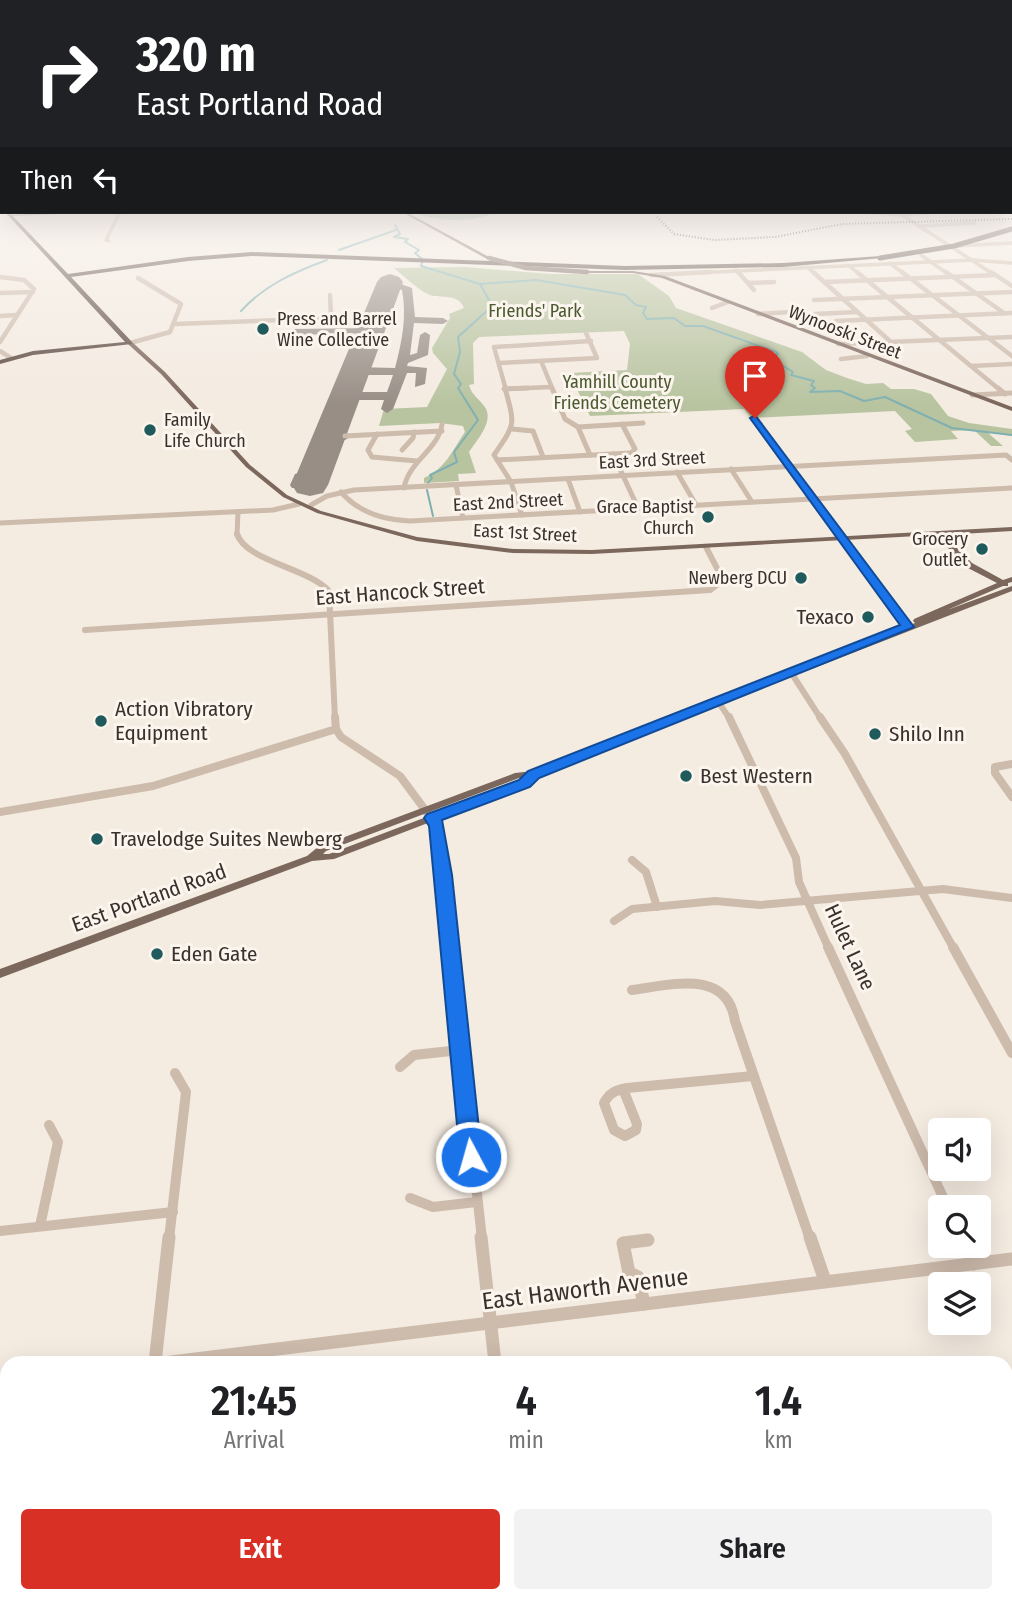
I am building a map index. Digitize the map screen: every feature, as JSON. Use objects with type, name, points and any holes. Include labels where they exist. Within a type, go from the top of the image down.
[{"type":"highway","points":[[47,256],[130,343]]},
{"type":"highway","points":[[65,276],[230,256]]},
{"type":"highway","points":[[259,256],[722,267],[894,256]]},
{"type":"highway","points":[[73,284],[94,272]]},
{"type":"highway","points":[[0,362],[11,358],[130,343]]},
{"type":"main road","name":"Wynooski Street","points":[[482,256],[491,261],[526,268],[651,275],[1012,409]]},
{"type":"main road","points":[[130,343],[159,377],[248,466],[280,492]]},
{"type":"main road","name":"East 1st Street","points":[[280,492],[299,504],[333,516],[417,539],[502,550],[592,552],[1012,529]]},
{"type":"main road","name":"East 1st Street","points":[[280,492],[333,516]]},
{"type":"main road","points":[[939,533],[969,565],[1009,586]]},
{"type":"main road","name":"East Portland Road","points":[[0,974],[311,858],[330,857],[430,814],[524,783],[534,774],[719,704],[908,627],[937,619],[1009,586],[1012,579]]},
{"type":"street","points":[[923,256],[1005,314]]},
{"type":"street","points":[[966,256],[1012,286]]},
{"type":"street","points":[[651,275],[973,260],[1011,263]]},
{"type":"street","points":[[890,263],[1012,356]]},
{"type":"street","points":[[848,265],[1005,394]]},
{"type":"street","points":[[807,267],[891,342]]},
{"type":"street","points":[[736,270],[754,290]]},
{"type":"street","points":[[824,282],[996,275]]},
{"type":"street","points":[[0,277],[10,276],[29,282],[33,292]]},
{"type":"street","points":[[130,343],[165,335],[175,324],[180,302],[138,278]]},
{"type":"street","points":[[749,283],[774,282]]},
{"type":"street","points":[[0,293],[33,292]]},
{"type":"street","points":[[0,342],[33,292]]},
{"type":"street","points":[[814,300],[1012,292]]},
{"type":"street","points":[[175,324],[333,318],[330,295]]},
{"type":"street","points":[[712,308],[728,302]]},
{"type":"street","points":[[758,314],[790,312]]},
{"type":"street","points":[[815,314],[857,312]]},
{"type":"street","points":[[836,321],[1005,314],[1012,316]]},
{"type":"street","points":[[0,316],[17,315]]},
{"type":"street","points":[[499,363],[597,358],[586,333]]},
{"type":"street","points":[[838,344],[1012,337]]},
{"type":"street","points":[[522,515],[511,482],[495,452],[512,429],[514,417],[494,348],[497,345],[591,341]]},
{"type":"street","points":[[0,351],[11,358]]},
{"type":"street","points":[[841,359],[867,356]]},
{"type":"street","points":[[541,361],[565,419],[578,427],[590,455]]},
{"type":"street","points":[[971,366],[1012,364]]},
{"type":"street","points":[[504,389],[551,387]]},
{"type":"street","points":[[972,396],[1012,393]]},
{"type":"street","points":[[755,418],[908,627]]},
{"type":"street","points":[[578,427],[643,423]]},
{"type":"street","points":[[497,460],[633,452],[622,424]]},
{"type":"street","points":[[345,436],[442,428],[404,478],[404,488]]},
{"type":"street","points":[[512,429],[533,431],[542,457]]},
{"type":"street","points":[[402,450],[413,438],[414,432]]},
{"type":"street","points":[[377,434],[368,450],[369,455],[417,461]]},
{"type":"street","points":[[613,454],[638,508]]},
{"type":"street","name":"East 3rd Street","points":[[341,492],[1006,455],[1012,460]]},
{"type":"street","points":[[732,469],[752,502]]},
{"type":"street","points":[[677,472],[696,505]]},
{"type":"street","points":[[568,478],[580,512]]},
{"type":"street","points":[[456,485],[463,518]]},
{"type":"street","name":"East 2nd Street","points":[[341,492],[352,505],[390,520],[1012,488]]},
{"type":"street","points":[[311,505],[341,492]]},
{"type":"street","points":[[0,523],[238,512],[284,509],[299,504]]},
{"type":"street","points":[[238,512],[237,536],[244,547],[325,585],[332,600],[336,729],[355,750],[395,771],[437,826],[494,1356]]},
{"type":"street","name":"East Hancock Street","points":[[85,630],[716,588],[723,580],[706,547]]},
{"type":"street","points":[[792,674],[844,753],[1011,1049]]},
{"type":"street","name":"Hulet Lane","points":[[719,704],[733,722],[796,858],[799,882],[807,901],[942,1195]]},
{"type":"street","points":[[0,811],[153,786],[336,729]]},
{"type":"street","points":[[1012,764],[995,767],[995,773],[1012,797]]},
{"type":"street","points":[[632,860],[646,872],[657,907]]},
{"type":"street","points":[[614,921],[632,909],[715,901],[751,905],[952,889],[995,898],[1012,898]]},
{"type":"street","points":[[632,990],[695,984],[720,988],[732,999],[736,1008],[735,1021],[753,1076],[825,1281]]},
{"type":"street","points":[[400,1067],[414,1055],[460,1050]]},
{"type":"street","points":[[156,1356],[186,1093],[175,1073]]},
{"type":"street","points":[[623,1089],[753,1076]]},
{"type":"street","points":[[40,1226],[58,1142],[49,1125]]},
{"type":"street","points":[[410,1198],[433,1207],[476,1202]]},
{"type":"street","points":[[0,1231],[173,1212]]},
{"type":"street","points":[[644,1304],[638,1277],[629,1273],[623,1243],[648,1240]]},
{"type":"street","points":[[971,1258],[974,1264]]},
{"type":"street","name":"East Haworth Avenue","points":[[222,1356],[1012,1259]]},
{"type":"green space","points":[[465,267],[551,274],[638,274],[669,296],[676,308],[802,352],[826,370],[847,378],[866,384],[883,383],[891,389],[914,389],[931,394],[948,416],[969,423],[1012,429],[1012,436],[987,432],[1003,446],[991,446],[974,430],[951,431],[958,439],[915,442],[905,431],[912,429],[895,411],[751,418],[744,409],[590,416],[569,373],[627,370],[630,344],[624,331],[479,337],[473,343],[474,384],[469,385],[488,414],[483,432],[469,452],[476,473],[458,474],[459,481],[424,483],[424,478],[438,469],[452,452],[465,432],[463,426],[440,423],[379,426],[384,409],[427,407],[447,369],[432,348],[450,318],[449,314],[464,308],[454,298],[426,293],[394,268]]},
{"type":"waterway","points":[[418,256],[423,260],[421,266],[480,284]]},
{"type":"waterway","points":[[241,311],[281,280],[327,260]]},
{"type":"waterway","points":[[480,284],[536,280],[625,295],[636,305],[646,307],[643,313],[647,319],[674,318],[685,326],[703,326],[776,352],[778,354],[772,359],[793,372],[791,375],[814,381],[811,385],[815,388],[810,392],[840,391],[864,401],[885,397],[952,428],[1012,435]]},
{"type":"waterway","points":[[428,483],[432,478],[430,475],[457,462],[454,452],[478,420],[458,388],[461,384],[454,374],[460,352],[458,337],[489,309],[489,300],[480,284]]},
{"type":"waterway","points":[[427,490],[433,516]]},
{"type":"taxiway","points":[[388,286],[407,288],[409,320]]},
{"type":"taxiway","points":[[400,372],[409,320]]},
{"type":"taxiway","points":[[409,320],[443,321]]},
{"type":"taxiway","points":[[295,332],[371,331]]},
{"type":"taxiway","points":[[404,360],[422,355],[425,335]]},
{"type":"taxiway","points":[[402,369],[423,370],[419,384]]},
{"type":"taxiway","points":[[355,371],[400,372]]},
{"type":"taxiway","points":[[392,396],[400,372]]},
{"type":"taxiway","points":[[345,396],[392,396]]},
{"type":"taxiway","points":[[387,409],[392,396]]},
{"type":"taxiway","points":[[329,436],[345,436]]},
{"type":"taxiway","points":[[310,485],[297,485],[300,477],[314,474]]},
{"type":"runway","points":[[310,485],[390,282]]},
{"type":"place","name":"Press and Barrel Wine Collective","points":[[263,329]]},
{"type":"place","name":"Family Life Church","points":[[150,430]]},
{"type":"place","name":"Grace Baptist Church","points":[[708,517]]},
{"type":"place","name":"Grocery Outlet","points":[[982,549]]},
{"type":"place","name":"Newberg DCU","points":[[801,578]]},
{"type":"place","name":"Texaco","points":[[868,617]]},
{"type":"place","name":"Action Vibratory Equipment","points":[[101,721]]},
{"type":"place","name":"Shilo Inn","points":[[875,734]]},
{"type":"place","name":"Best Western","points":[[686,776]]},
{"type":"place","name":"Travelodge Suites Newberg","points":[[97,839]]},
{"type":"place","name":"Eden Gate","points":[[157,954]]},
{"type":"route","points":[[471,1157],[443,875],[437,826],[432,818],[524,783],[534,774],[719,704],[908,627],[838,535],[755,418]]},
{"type":"park label","name":"Friends' Park","points":[[535,311]]},
{"type":"park label","name":"Yamhill County Friends Cemetery","points":[[617,392]]}]
